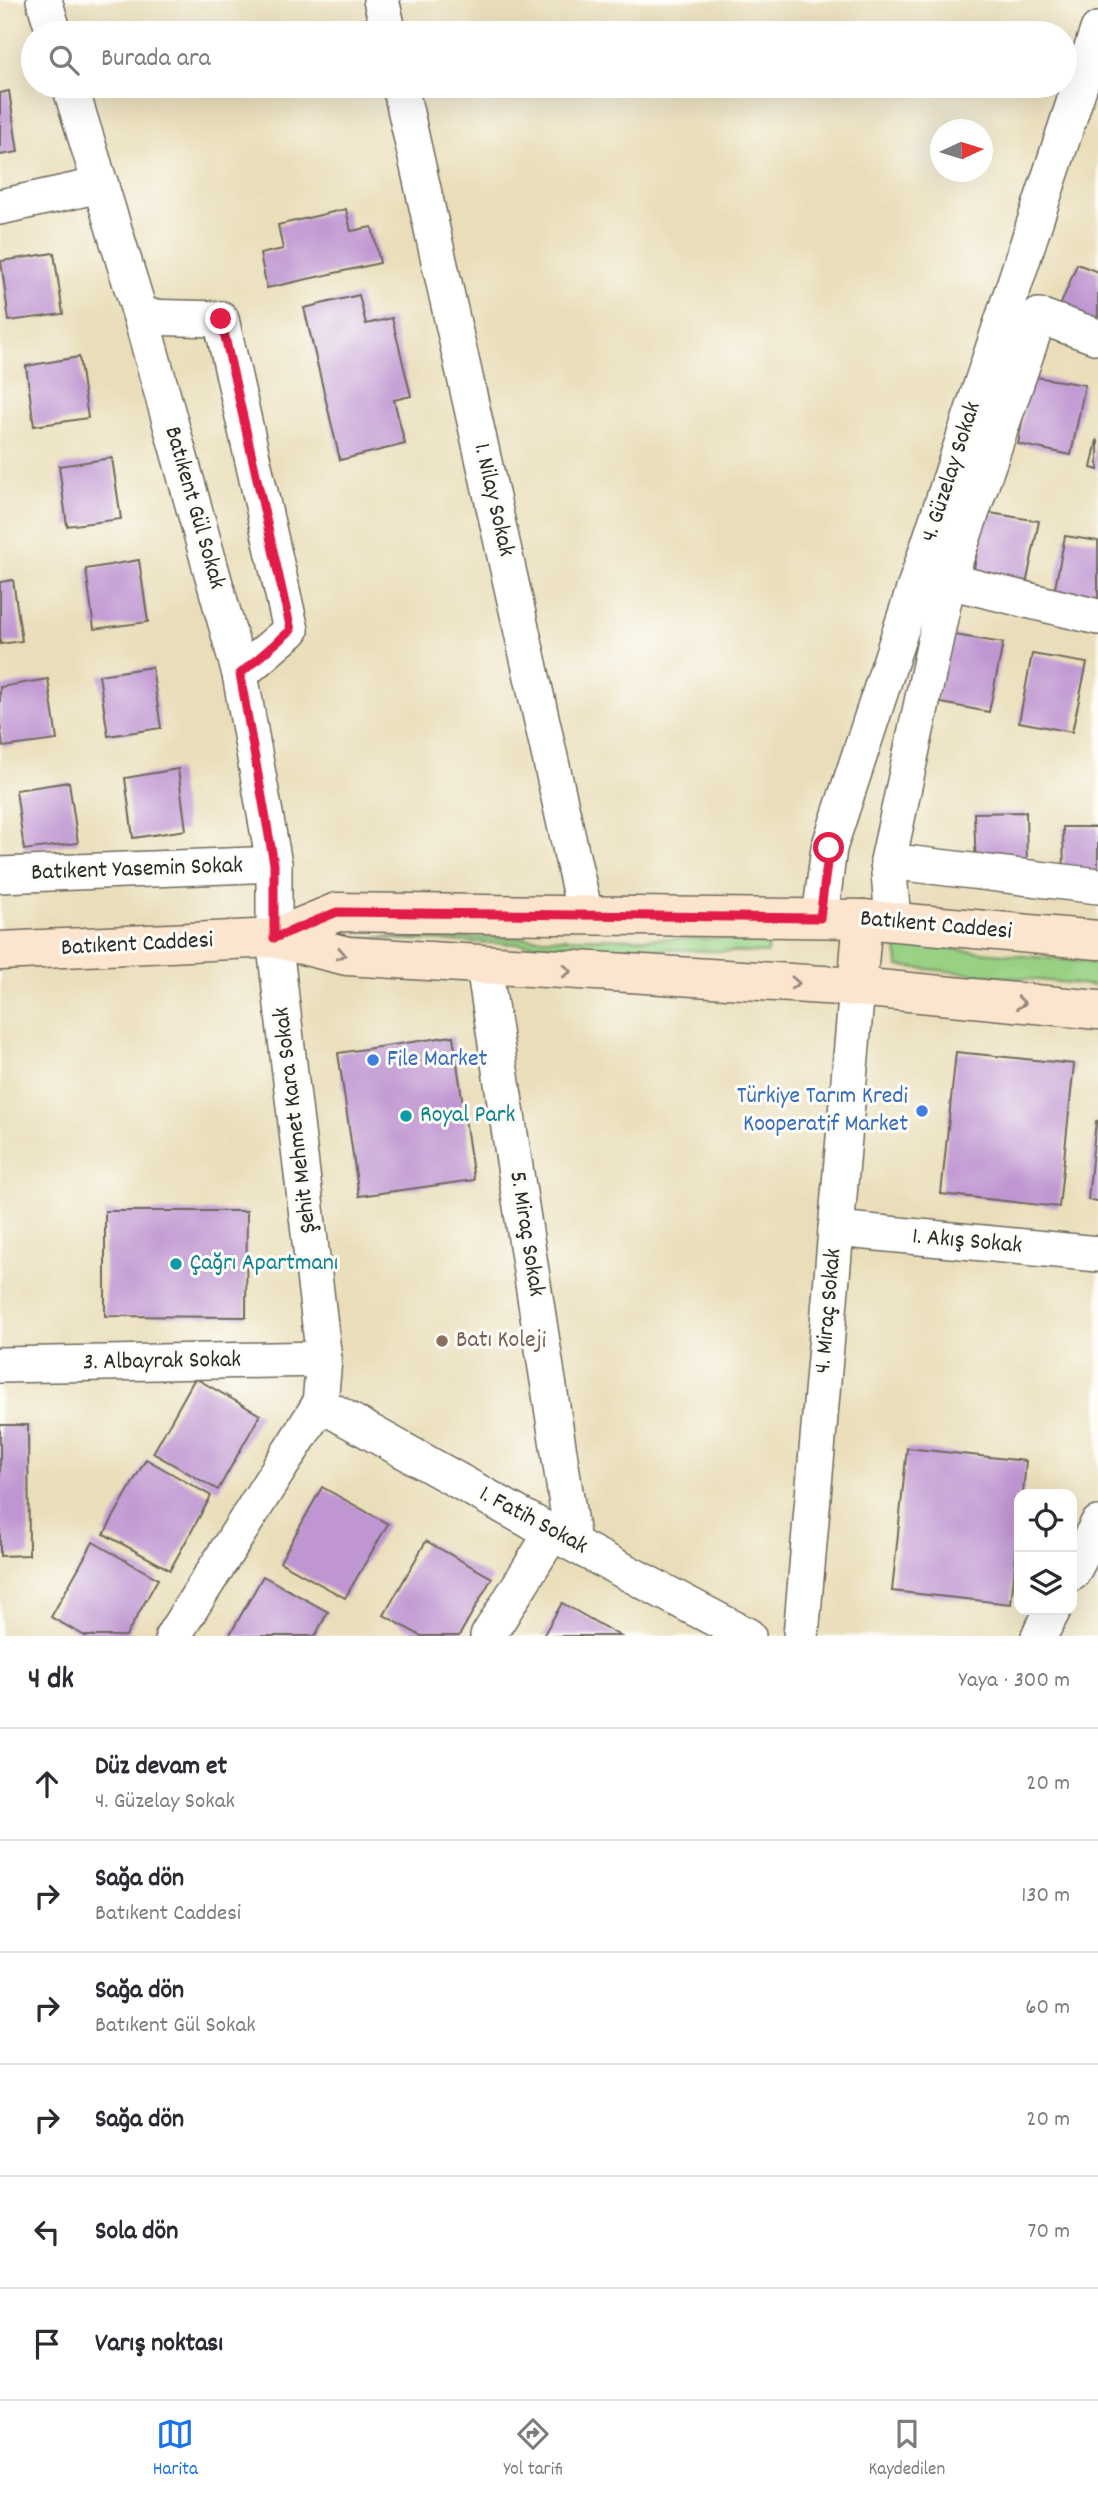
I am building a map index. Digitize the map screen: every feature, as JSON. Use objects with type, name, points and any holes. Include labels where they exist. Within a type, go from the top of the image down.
[{"type":"street","points":[[44,0],[50,21]]},
{"type":"street","points":[[381,0],[386,21]]},
{"type":"street","name":"4. Güzelay Sokak","points":[[1077,94],[1098,30]]},
{"type":"street","name":"Batıkent Gül Sokak","points":[[74,98],[141,317],[240,674],[274,864],[274,938]]},
{"type":"street","name":"1. Nilay Sokak","points":[[403,98],[585,914]]},
{"type":"street","name":"4. Güzelay Sokak","points":[[820,918],[829,848],[1076,98]]},
{"type":"street","points":[[0,207],[101,185]]},
{"type":"street","points":[[857,987],[878,920],[888,861],[948,581],[1039,316],[1098,337]]},
{"type":"street","points":[[141,317],[221,319],[291,630],[240,674]]},
{"type":"street","points":[[948,581],[1098,617]]},
{"type":"street","points":[[888,861],[1098,886]]},
{"type":"street","name":"Batıkent Yasemin Sokak","points":[[0,875],[274,864]]},
{"type":"street","name":"Batıkent Caddesi","points":[[274,938],[337,912],[878,920],[1098,940]]},
{"type":"street","name":"Batıkent Caddesi","points":[[0,951],[274,938],[347,957],[857,987],[1098,1010]]},
{"type":"street","name":"Şehit Mehmet Kara Sokak","points":[[173,1636],[320,1404],[324,1359],[274,938]]},
{"type":"street","name":"5. Miraç Sokak","points":[[484,966],[562,1538]]},
{"type":"street","name":"4. Miraç Sokak","points":[[801,1636],[857,987]]},
{"type":"street","name":"1. Akış Sokak","points":[[836,1229],[1098,1254]]},
{"type":"street","name":"3. Albayrak Sokak","points":[[0,1365],[324,1359]]},
{"type":"street","name":"1. Fatih Sokak","points":[[320,1404],[562,1538],[748,1636]]},
{"type":"street","points":[[1077,1564],[1098,1524]]},
{"type":"street","points":[[488,1636],[562,1538]]},
{"type":"street","points":[[1039,1636],[1050,1615]]},
{"type":"green space","points":[[331,937],[770,939],[767,953]]},
{"type":"green space","points":[[897,944],[1098,963],[1098,986],[898,966]]},
{"type":"building","points":[[9,91],[18,152],[0,155],[0,93]]},
{"type":"building","points":[[346,209],[351,231],[372,227],[380,263],[267,288],[260,254],[283,249],[278,225]]},
{"type":"building","points":[[54,253],[63,314],[9,321],[1,261]]},
{"type":"building","points":[[1077,264],[1098,272],[1098,329],[1057,314]]},
{"type":"building","points":[[359,295],[366,324],[392,318],[411,396],[394,400],[405,444],[340,460],[304,308]]},
{"type":"building","points":[[79,357],[88,418],[34,426],[26,366]]},
{"type":"building","points":[[1030,376],[1085,385],[1071,455],[1018,444]]},
{"type":"building","points":[[1098,441],[1098,470],[1091,468]]},
{"type":"building","points":[[112,458],[121,519],[67,526],[59,466]]},
{"type":"building","points":[[984,512],[1039,521],[1025,590],[972,580]]},
{"type":"building","points":[[1065,536],[1098,541],[1098,612],[1052,603]]},
{"type":"building","points":[[139,560],[148,622],[94,629],[86,569]]},
{"type":"building","points":[[13,580],[22,641],[0,644],[0,582]]},
{"type":"building","points":[[949,634],[1003,643],[989,712],[936,702]]},
{"type":"building","points":[[1032,654],[1087,663],[1072,732],[1019,722]]},
{"type":"building","points":[[152,667],[161,728],[108,736],[99,675]]},
{"type":"building","points":[[48,679],[57,740],[3,747],[0,687]]},
{"type":"building","points":[[178,769],[186,830],[133,838],[125,778]]},
{"type":"building","points":[[69,782],[78,843],[24,850],[16,790]]},
{"type":"building","points":[[1026,812],[1027,868],[976,869],[974,813]]},
{"type":"building","points":[[1063,827],[1098,827],[1098,876],[1064,877]]},
{"type":"building","name":"Royal Park","points":[[453,1036],[474,1180],[359,1196],[338,1053]]},
{"type":"building","points":[[956,1052],[1074,1064],[1059,1207],[941,1194]]},
{"type":"building","points":[[1098,1121],[1098,1201],[1088,1200]]},
{"type":"building","name":"Çağrı Apartmanı","points":[[105,1211],[247,1211],[246,1317],[105,1316]]},
{"type":"building","points":[[195,1378],[260,1415],[218,1490],[153,1453]]},
{"type":"building","points":[[0,1425],[28,1425],[29,1555],[0,1556]]},
{"type":"building","points":[[907,1448],[1026,1461],[1023,1489],[1014,1489],[1014,1574],[1011,1604],[892,1591]]},
{"type":"building","points":[[146,1459],[211,1496],[170,1570],[104,1534]]},
{"type":"building","points":[[322,1487],[388,1524],[345,1598],[280,1562]]},
{"type":"building","points":[[426,1541],[492,1578],[459,1636],[421,1636],[384,1615]]},
{"type":"building","points":[[93,1542],[158,1579],[126,1636],[85,1636],[51,1617]]},
{"type":"building","points":[[263,1576],[328,1612],[315,1636],[229,1636]]},
{"type":"building","points":[[562,1603],[620,1636],[543,1636]]},
{"type":"place","name":"File Market","points":[[373,1060]]},
{"type":"place","name":"Türkiye Tarım Kredi Kooperatif Market","points":[[922,1111]]},
{"type":"place","name":"Royal Park","points":[[406,1116]]},
{"type":"place","name":"Çağrı Apartmanı","points":[[176,1264]]},
{"type":"place","name":"Batı Koleji","points":[[442,1341]]},
{"type":"route","points":[[221,319],[291,630],[240,674],[274,864],[274,938],[337,912],[820,918],[829,848]]}]
